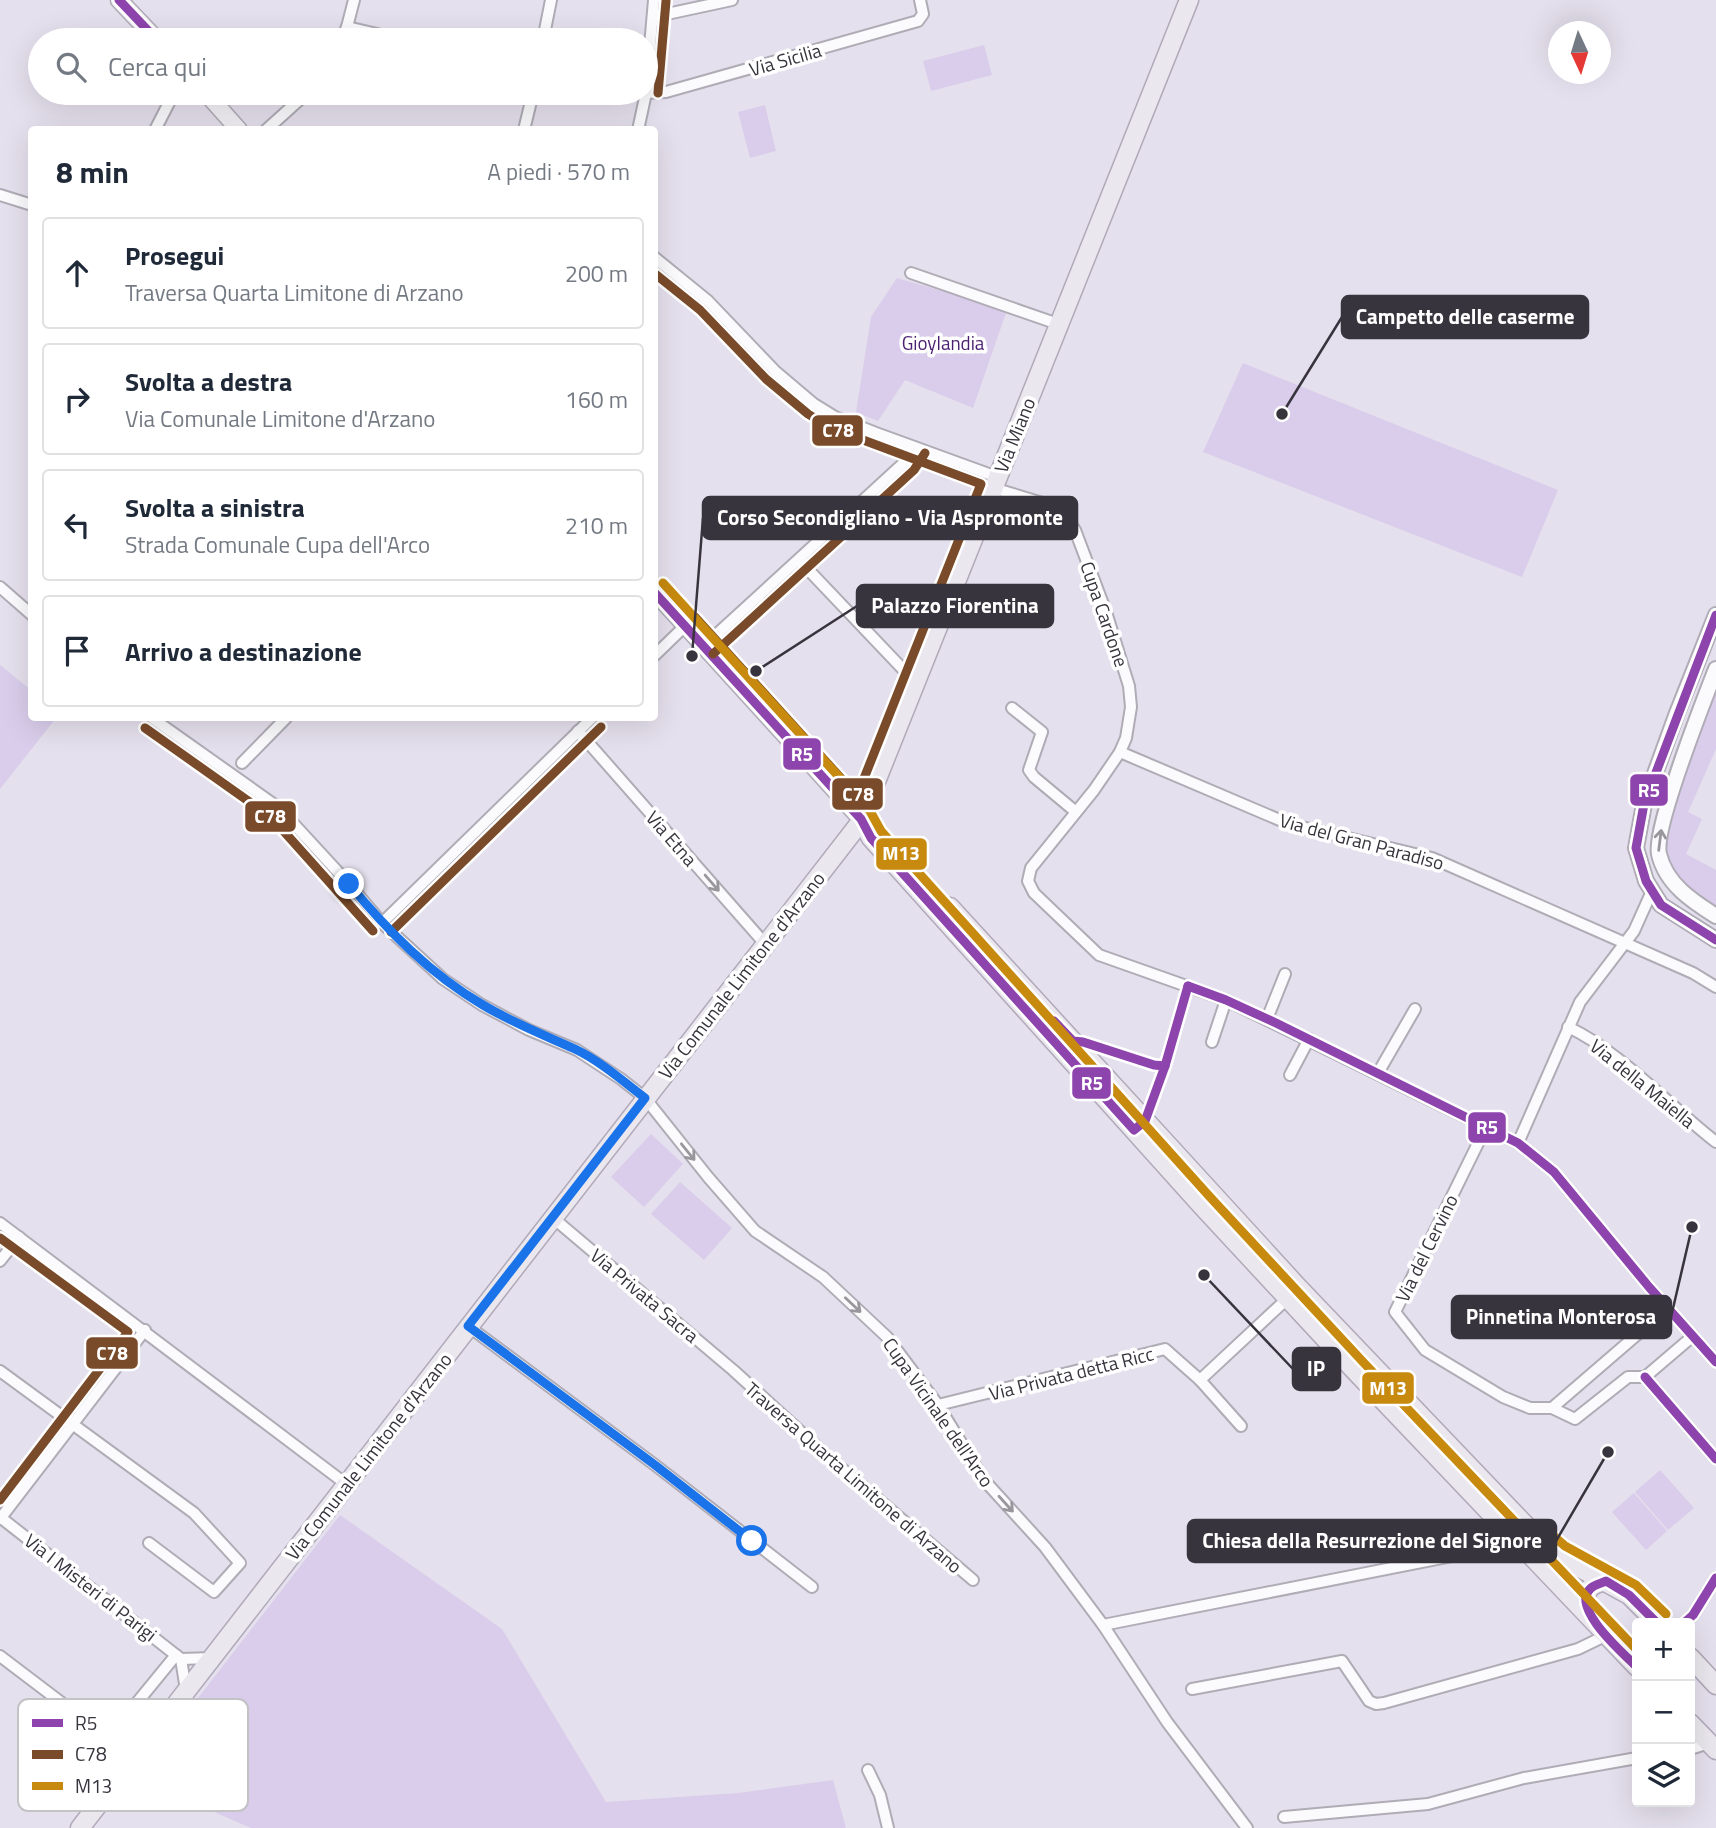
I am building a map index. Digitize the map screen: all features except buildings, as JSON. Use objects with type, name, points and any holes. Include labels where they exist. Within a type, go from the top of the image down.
[{"type":"main road","points":[[119,0],[146,28]]},
{"type":"main road","name":"Via Miano","points":[[861,818],[1189,0]]},
{"type":"main road","points":[[217,105],[235,126]]},
{"type":"main road","points":[[658,595],[861,818],[884,835],[1073,1041],[1290,1294],[1558,1556],[1629,1595],[1652,1618]]},
{"type":"main road","points":[[861,818],[872,838],[1134,1130],[1632,1662]]},
{"type":"main road","name":"Via Comunale Limitone d'Arzano","points":[[180,1699],[766,945],[861,818]]},
{"type":"main road","points":[[1588,1615],[1587,1590],[1594,1584],[1606,1581]]},
{"type":"main road","points":[[1695,1662],[1716,1685]]},
{"type":"main road","points":[[1695,1728],[1714,1746]]},
{"type":"main road","name":"Via Comunale Limitone d'Arzano","points":[[80,1828],[93,1811]]},
{"type":"street","points":[[352,28],[348,27],[354,0]]},
{"type":"street","points":[[545,28],[551,0]]},
{"type":"street","points":[[652,28],[654,0]]},
{"type":"street","points":[[653,17],[732,0]]},
{"type":"street","name":"Via Sicilia","points":[[658,92],[905,25],[922,18],[920,0]]},
{"type":"street","points":[[157,126],[168,105]]},
{"type":"street","points":[[270,126],[294,105]]},
{"type":"street","points":[[525,126],[530,105]]},
{"type":"street","points":[[639,126],[643,105]]},
{"type":"street","points":[[0,195],[28,204]]},
{"type":"street","name":"Cupa Cardone","points":[[658,260],[708,300],[775,371],[814,404],[835,417],[1059,508],[1075,530],[1106,612],[1129,686],[1131,707],[1126,738],[1120,752]]},
{"type":"street","points":[[911,273],[1058,324]]},
{"type":"street","points":[[705,645],[906,461],[914,447]]},
{"type":"street","points":[[799,560],[915,683]]},
{"type":"street","points":[[0,587],[28,612]]},
{"type":"street","points":[[1716,615],[1644,804],[1636,848],[1646,881],[1661,905],[1716,940]]},
{"type":"street","points":[[658,652],[686,625]]},
{"type":"street","points":[[1716,669],[1697,718],[1659,837],[1658,853],[1669,874],[1688,899],[1716,916]]},
{"type":"street","points":[[1012,708],[1042,732],[1029,770],[1076,812]]},
{"type":"street","name":"Cupa Vicinale dell'Arco","points":[[156,721],[279,808],[299,827],[382,923],[443,979],[482,1005],[577,1050],[645,1098],[755,1231],[823,1277],[887,1337],[937,1405],[984,1480],[1045,1547],[1103,1625],[1167,1721],[1247,1828]]},
{"type":"street","points":[[242,763],[282,721]]},
{"type":"street","points":[[382,923],[589,721]]},
{"type":"street","name":"Via Etna","points":[[578,731],[766,945]]},
{"type":"street","points":[[1120,752],[1031,868],[1028,881],[1034,893],[1099,955],[1226,1000],[1267,1018],[1518,1143],[1554,1172],[1716,1362]]},
{"type":"street","name":"Via del Gran Paradiso","points":[[1120,752],[1289,824],[1432,858],[1693,973],[1716,987]]},
{"type":"street","points":[[1518,1143],[1580,1002],[1634,931],[1652,891]]},
{"type":"street","points":[[1267,1018],[1285,974]]},
{"type":"street","points":[[1212,1042],[1226,1000]]},
{"type":"street","points":[[1378,1073],[1415,1009]]},
{"type":"street","name":"Via della Maiella","points":[[1568,1027],[1582,1033],[1618,1060],[1716,1142]]},
{"type":"street","points":[[1290,1075],[1309,1039]]},
{"type":"street","name":"Via del Cervino","points":[[1486,1127],[1395,1312],[1425,1350],[1503,1397],[1530,1408],[1552,1408]]},
{"type":"street","name":"Via Privata Sacra","points":[[552,1217],[736,1374]]},
{"type":"street","points":[[0,1223],[346,1484]]},
{"type":"street","points":[[0,1261],[19,1237]]},
{"type":"street","points":[[1241,1426],[1200,1380],[1290,1294]]},
{"type":"street","points":[[1668,1308],[1552,1408],[1575,1419],[1628,1377],[1645,1377],[1693,1336]]},
{"type":"street","points":[[468,1326],[655,1465],[811,1587]]},
{"type":"street","points":[[1,1518],[145,1330]]},
{"type":"street","name":"Via Privata detta Ricc","points":[[937,1405],[1165,1349],[1200,1380]]},
{"type":"street","points":[[0,1371],[194,1513],[240,1563],[214,1592],[149,1543]]},
{"type":"street","name":"Traversa Quarta Limitone di Arzano","points":[[736,1374],[973,1580]]},
{"type":"street","points":[[1645,1377],[1716,1459]]},
{"type":"street","name":"Via I Misteri di Parigi","points":[[1,1518],[179,1657]]},
{"type":"street","points":[[1103,1625],[1503,1546],[1517,1540]]},
{"type":"street","points":[[1690,1618],[1716,1577]]},
{"type":"street","points":[[1192,1689],[1342,1661],[1369,1701],[1384,1703],[1578,1649],[1607,1635]]},
{"type":"street","points":[[0,1656],[57,1699]]},
{"type":"street","points":[[179,1657],[212,1658]]},
{"type":"street","points":[[142,1699],[179,1657]]},
{"type":"street","points":[[179,1657],[186,1691]]},
{"type":"street","points":[[1695,1748],[1714,1746]]},
{"type":"street","points":[[1283,1817],[1428,1804],[1524,1778],[1632,1759]]},
{"type":"street","points":[[869,1770],[880,1795],[888,1828]]},
{"type":"green space","points":[[984,45],[992,75],[931,91],[923,61]]},
{"type":"green space","points":[[765,105],[776,151],[750,158],[738,112]]},
{"type":"green space","name":"Gioylandia","points":[[897,278],[1007,310],[973,408],[905,380],[878,421],[856,412],[871,317]]},
{"type":"green space","points":[[1243,363],[1558,490],[1522,577],[1203,452]]},
{"type":"green space","points":[[0,665],[28,688],[28,721],[54,721],[0,789]]},
{"type":"green space","points":[[1716,690],[1716,749],[1688,812],[1702,819],[1686,854],[1716,870],[1716,911],[1682,892],[1666,869],[1659,837]]},
{"type":"green space","points":[[651,1134],[683,1164],[644,1207],[611,1177]]},
{"type":"green space","points":[[680,1182],[732,1228],[704,1260],[651,1214]]},
{"type":"green space","points":[[1660,1470],[1694,1508],[1668,1530],[1635,1492]]},
{"type":"green space","points":[[1634,1493],[1667,1531],[1646,1550],[1612,1512]]},
{"type":"green space","points":[[340,1515],[502,1629],[606,1802],[738,1793],[833,1780],[846,1828],[251,1828],[212,1811],[248,1811],[248,1699],[197,1699]]},
{"type":"transit line","name":"R5","points":[[119,0],[146,28]]},
{"type":"transit line","name":"C78","points":[[658,93],[666,1]]},
{"type":"transit line","name":"C78","points":[[658,276],[700,310],[766,379],[808,414],[831,428],[981,484],[857,796],[695,617]]},
{"type":"transit line","name":"C78","points":[[713,654],[914,470],[925,453]]},
{"type":"transit line","name":"M13","points":[[663,583],[870,811],[881,831],[1210,1197],[1632,1645]]},
{"type":"transit line","name":"R5","points":[[658,596],[861,819],[871,838],[1134,1130],[1145,1121],[1165,1066],[1188,986]]},
{"type":"transit line","name":"R5","points":[[1716,615],[1644,804],[1636,848],[1646,881],[1661,905],[1716,940]]},
{"type":"transit line","name":"C78","points":[[391,932],[601,727]]},
{"type":"transit line","name":"C78","points":[[145,728],[271,817],[373,931]]},
{"type":"transit line","name":"R5","points":[[1188,986],[1276,1023],[1518,1143],[1554,1172],[1649,1287],[1716,1362]]},
{"type":"transit line","name":"R5","points":[[1054,1021],[1073,1041],[1165,1066]]},
{"type":"transit line","name":"C78","points":[[0,1238],[128,1332],[0,1500]]},
{"type":"transit line","name":"R5","points":[[1645,1377],[1716,1459]]},
{"type":"transit line","name":"M13","points":[[1551,1534],[1565,1546],[1636,1585],[1666,1614]]},
{"type":"transit line","name":"R5","points":[[1690,1618],[1716,1578]]},
{"type":"transit line","name":"R5","points":[[1632,1662],[1592,1618],[1586,1596],[1592,1587],[1606,1581],[1629,1595],[1652,1618]]},
{"type":"place","name":"Campetto delle caserme","points":[[1282,414]]},
{"type":"place","name":"Corso Secondigliano - Via Aspromonte","points":[[692,656]]},
{"type":"place","name":"Palazzo Fiorentina","points":[[756,671]]},
{"type":"place","name":"Pinnetina Monterosa","points":[[1692,1227]]},
{"type":"place","name":"IP","points":[[1204,1275]]},
{"type":"place","name":"Chiesa della Resurrezione del Signore","points":[[1608,1452]]},
{"type":"route","points":[[349,884],[382,923],[419,960],[443,979],[482,1005],[529,1030],[577,1050],[645,1098],[468,1326],[752,1541]]}]
